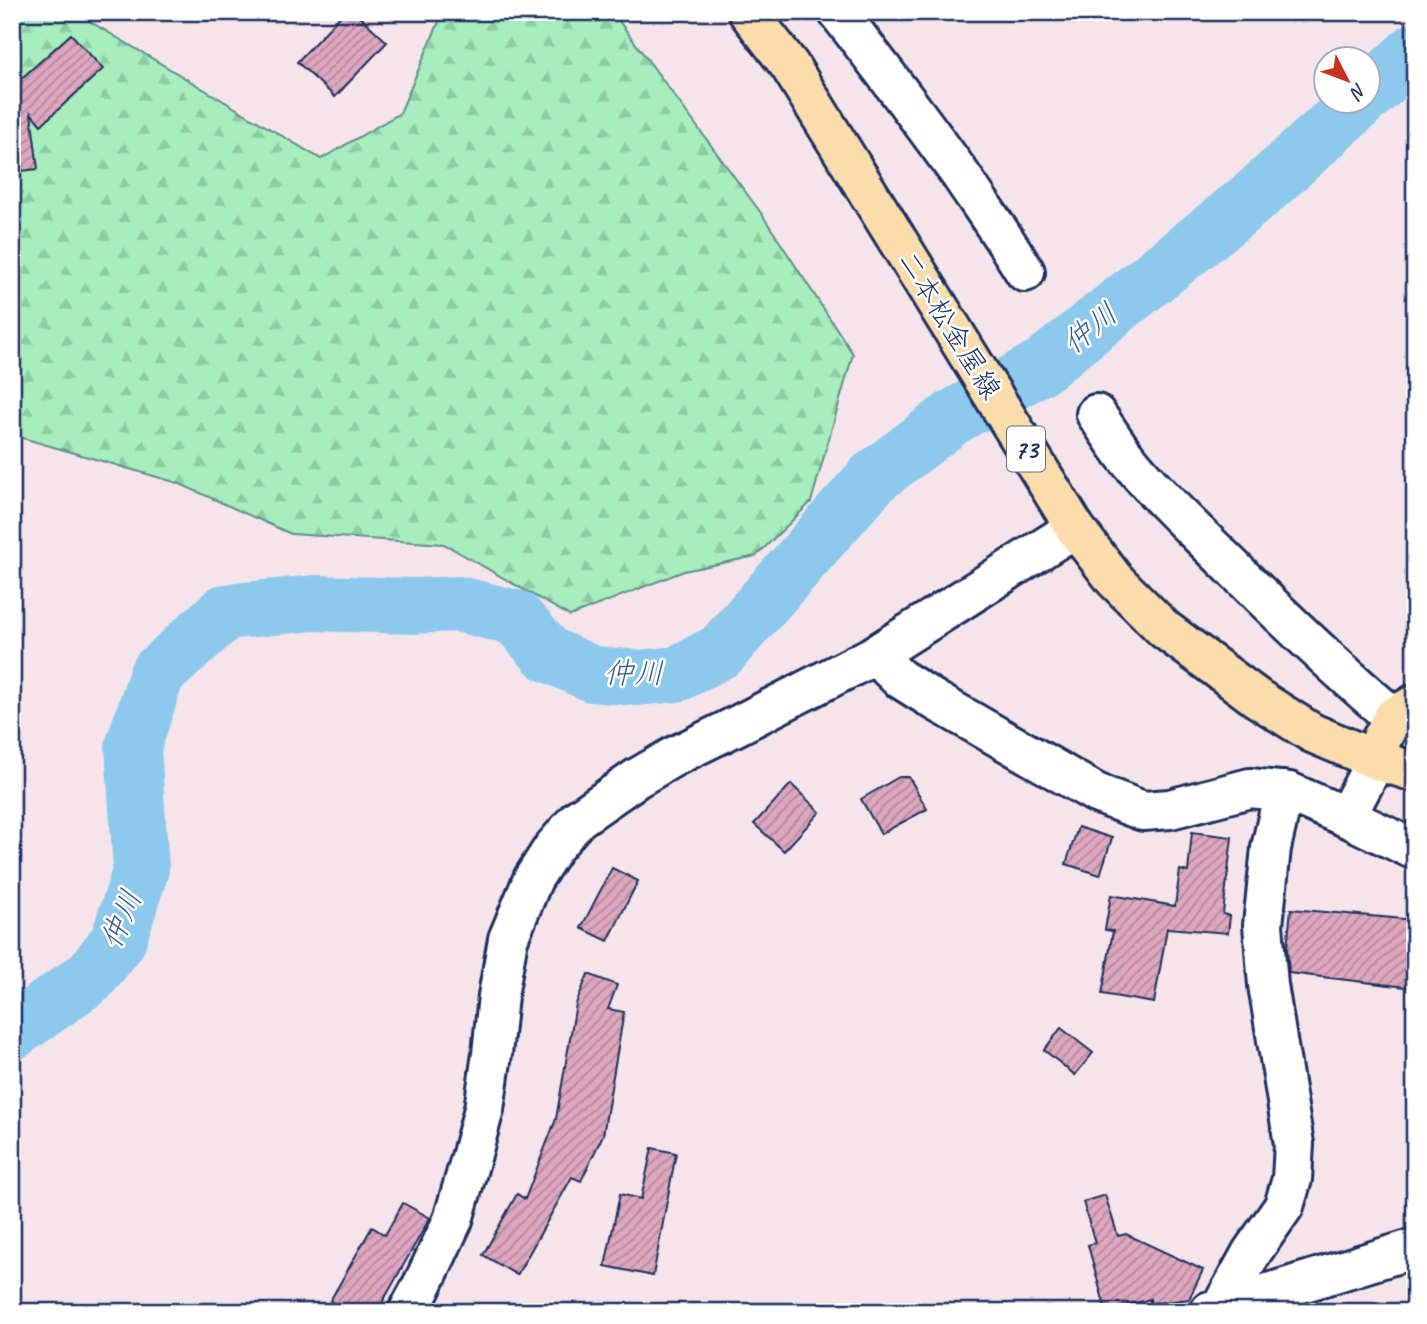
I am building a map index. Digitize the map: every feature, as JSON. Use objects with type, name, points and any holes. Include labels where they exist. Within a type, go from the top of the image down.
[{"type":"main road","name":"二本松金屋線","points":[[748,12],[790,66],[1075,528],[1114,579],[1164,629],[1256,698],[1312,733],[1377,760],[1415,772]]},
{"type":"main road","points":[[1377,760],[1382,738],[1404,710]]},
{"type":"street","points":[[838,12],[947,157],[1007,242],[1024,272]]},
{"type":"street","points":[[1096,414],[1126,457],[1188,524],[1276,611],[1344,675],[1404,710]]},
{"type":"street","points":[[408,1312],[453,1220],[484,1110],[508,939],[533,879],[553,848],[578,819],[649,771],[875,655],[1075,528]]},
{"type":"street","points":[[875,655],[900,678],[934,700],[1096,793],[1143,811],[1170,809],[1250,788],[1284,791],[1415,850]]},
{"type":"street","points":[[1346,817],[1377,760]]},
{"type":"street","points":[[1214,1310],[1284,1206],[1292,1179],[1294,1144],[1270,998],[1262,925],[1271,848],[1284,791]]},
{"type":"street","points":[[1214,1310],[1415,1248]]},
{"type":"green space","points":[[12,12],[74,12],[321,159],[400,113],[440,19],[446,12],[607,12],[619,21],[761,213],[853,354],[811,502],[756,556],[684,571],[570,616],[444,544],[291,534],[178,483],[12,435]]},
{"type":"building","points":[[344,12],[355,12],[387,42],[335,97],[297,62]]},
{"type":"building","points":[[71,34],[103,69],[41,125],[31,113],[38,169],[12,172],[12,87]]},
{"type":"building","points":[[899,777],[909,777],[927,809],[881,834],[861,799]]},
{"type":"building","points":[[791,784],[820,812],[784,851],[754,824]]},
{"type":"building","points":[[1078,827],[1112,838],[1100,875],[1066,864]]},
{"type":"building","points":[[1192,832],[1232,837],[1223,914],[1230,916],[1228,933],[1167,928],[1154,1003],[1102,994],[1113,931],[1105,930],[1111,895],[1175,906],[1180,870],[1188,872]]},
{"type":"building","points":[[612,868],[638,881],[608,941],[581,928]]},
{"type":"building","points":[[1291,909],[1415,920],[1415,988],[1289,973],[1287,948]]},
{"type":"building","points":[[588,974],[617,985],[608,1009],[624,1012],[603,1135],[581,1181],[572,1177],[517,1275],[483,1255],[517,1194],[525,1199],[556,1119],[576,1004]]},
{"type":"building","points":[[1061,1028],[1093,1053],[1075,1075],[1044,1050]]},
{"type":"building","points":[[652,1148],[676,1153],[653,1276],[605,1266],[620,1194],[641,1199]]},
{"type":"building","points":[[1105,1195],[1118,1236],[1126,1234],[1203,1270],[1189,1299],[1150,1304],[1150,1299],[1106,1311],[1088,1245],[1095,1243],[1083,1202]]},
{"type":"building","points":[[403,1203],[430,1218],[377,1312],[348,1312],[330,1301],[372,1227],[385,1235]]},
{"type":"waterway","name":"仲川","points":[[1382,81],[1415,51]]},
{"type":"waterway","name":"仲川","points":[[12,1032],[90,977],[118,941],[141,869],[133,747],[157,674],[225,612],[314,603],[413,606],[458,604],[516,618],[548,654],[592,674],[638,678],[677,674],[721,651],[873,478],[952,418],[1044,365],[1255,196],[1344,116]]}]
